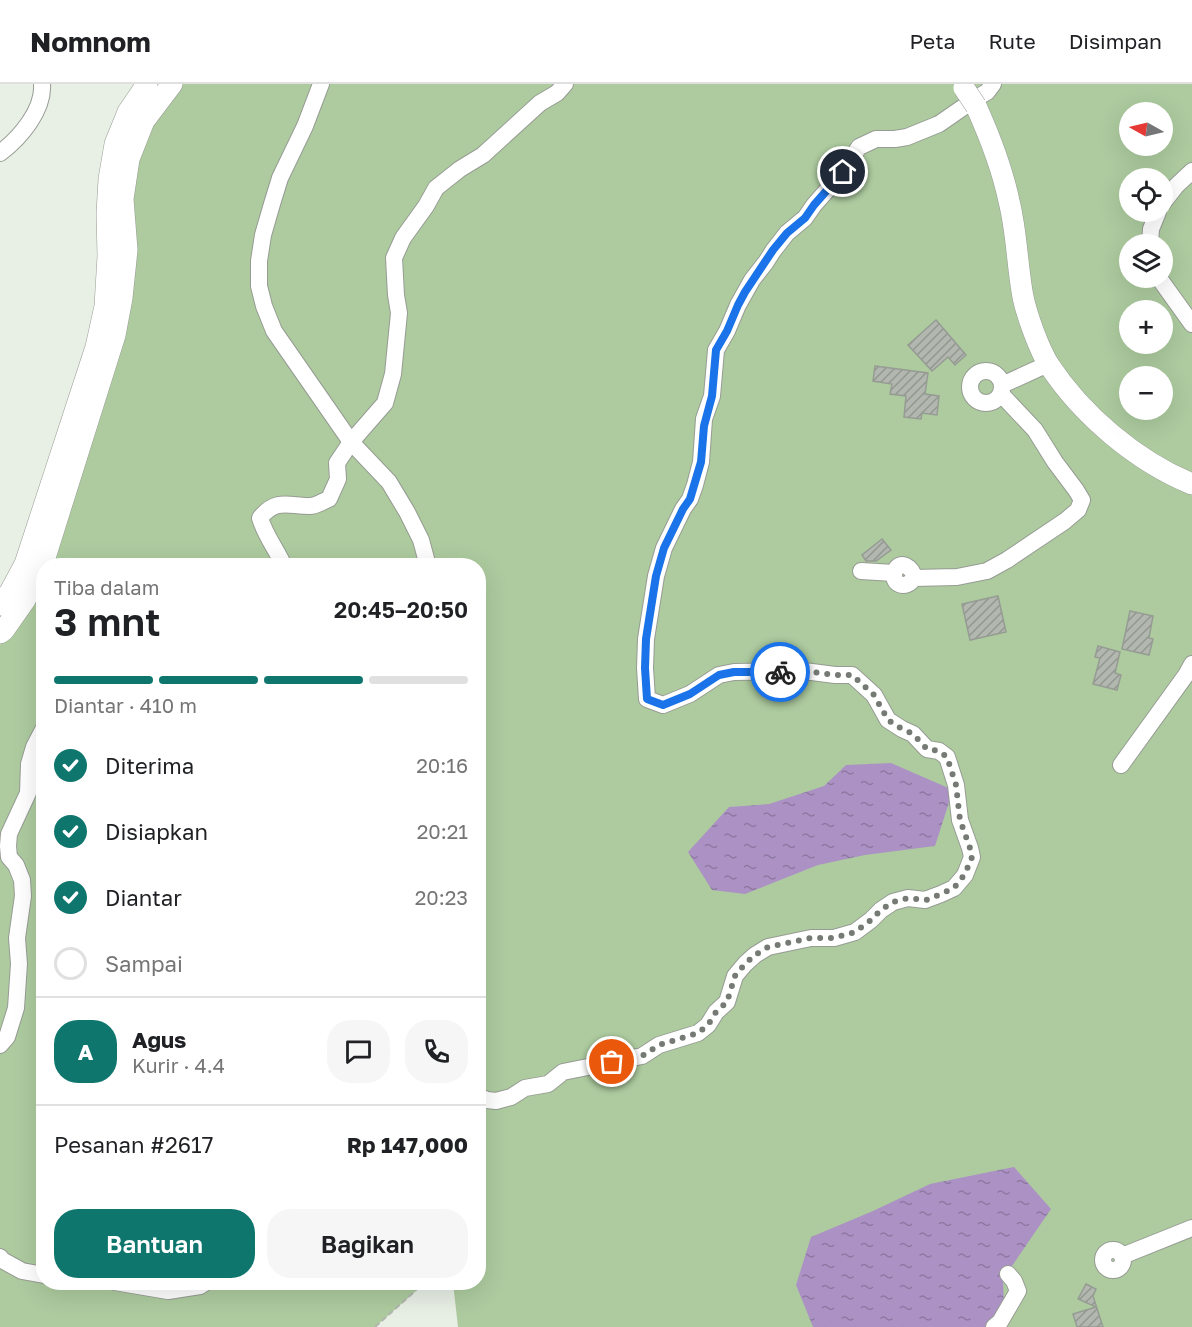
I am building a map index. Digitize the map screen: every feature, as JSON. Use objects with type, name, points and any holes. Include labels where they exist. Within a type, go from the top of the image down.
[{"type":"main road","points":[[0,605],[25,564],[96,347],[105,306],[108,256],[106,213],[109,179],[116,144],[128,112],[147,84]]},
{"type":"main road","points":[[45,558],[115,334],[127,250],[123,199],[129,159],[144,121],[172,84]]},
{"type":"main road","points":[[963,86],[976,106],[1000,166],[1010,203],[1023,298],[1030,323],[1048,363],[1085,410],[1113,435],[1175,477],[1192,483]]},
{"type":"main road","points":[[0,633],[25,600],[36,578]]},
{"type":"street","points":[[0,153],[24,132],[36,110],[43,89],[42,84]]},
{"type":"street","points":[[321,84],[305,126],[280,178],[272,204],[260,253],[259,286],[274,331],[351,442],[389,482],[421,540],[426,558]]},
{"type":"street","points":[[280,558],[264,532],[260,518],[268,508],[282,504],[313,506],[329,499],[338,479],[337,462],[385,403],[393,374],[399,313],[394,258],[403,238],[436,188],[483,155],[540,103],[557,93],[565,84]]},
{"type":"street","points":[[486,1100],[496,1101],[511,1097],[525,1088],[548,1084],[563,1072],[642,1056],[659,1045],[698,1033],[708,1025],[716,1012],[727,1002],[735,976],[755,955],[768,947],[811,938],[834,938],[855,932],[893,902],[908,898],[926,900],[954,888],[965,874],[972,857],[960,820],[956,785],[947,757],[939,751],[927,749],[913,734],[888,720],[874,695],[852,675],[804,671],[734,672],[719,675],[690,694],[663,705],[647,699],[646,639],[656,576],[664,548],[690,499],[701,462],[704,426],[712,396],[716,350],[752,280],[787,233],[805,218],[843,172],[859,147],[876,139],[907,137],[939,124],[987,92],[993,84]]},
{"type":"street","points":[[1173,190],[1192,171]]},
{"type":"street","points":[[1166,288],[1192,324]]},
{"type":"street","points":[[861,571],[894,573],[899,584],[905,586],[914,578],[957,577],[987,571],[1065,522],[1078,510],[1082,500],[1076,490],[1054,462],[1035,430],[1002,389],[1048,363]]},
{"type":"street","points":[[1121,765],[1192,664]]},
{"type":"street","points":[[0,1045],[7,1037],[16,1008],[19,964],[17,938],[22,896],[22,880],[16,865],[9,857],[9,834],[28,793],[29,764],[36,743]]},
{"type":"street","points":[[1122,1256],[1192,1228]]},
{"type":"street","points":[[0,1257],[22,1271],[36,1274]]},
{"type":"street","points":[[994,1327],[1000,1322],[1018,1291],[1008,1274]]},
{"type":"path","points":[[375,1327],[416,1290]]},
{"type":"green space","points":[[147,84],[1192,84],[1192,1327],[458,1327],[454,1290],[486,1290],[486,558],[36,558],[36,1290],[417,1290],[375,1327],[0,1327],[0,605],[96,347]]},
{"type":"water","points":[[891,763],[953,790],[935,846],[865,855],[818,865],[745,894],[712,890],[688,852],[729,807],[769,804],[824,786],[846,765]]},
{"type":"water","points":[[1014,1167],[1051,1209],[1003,1279],[1004,1308],[990,1327],[813,1327],[796,1285],[811,1237],[930,1184]]},
{"type":"building","points":[[936,320],[966,355],[955,365],[948,357],[932,371],[908,345]]},
{"type":"building","points":[[875,366],[928,373],[925,394],[939,396],[937,415],[922,413],[921,419],[904,417],[906,396],[890,394],[892,384],[873,381]]},
{"type":"building","points":[[882,539],[891,550],[876,561],[866,561],[862,555]]},
{"type":"building","points":[[998,596],[1006,632],[970,640],[962,604]]},
{"type":"building","points":[[1130,611],[1153,616],[1149,638],[1153,639],[1149,655],[1122,649]]},
{"type":"building","points":[[1098,646],[1120,652],[1115,673],[1121,675],[1117,690],[1093,684],[1100,658],[1095,657]]},
{"type":"building","points":[[1086,1284],[1096,1289],[1093,1296],[1103,1327],[1077,1327],[1073,1314],[1096,1307],[1078,1299]]},
{"type":"way so far","points":[[612,1062],[642,1056],[659,1045],[698,1033],[708,1025],[716,1012],[727,1002],[735,976],[755,955],[768,947],[811,938],[834,938],[855,932],[893,902],[908,898],[926,900],[954,888],[965,874],[972,857],[960,820],[956,785],[947,757],[939,751],[927,749],[913,734],[888,720],[874,695],[852,675],[804,671],[780,672]]},
{"type":"route","points":[[780,672],[734,672],[719,675],[690,694],[663,705],[647,699],[646,639],[656,576],[664,548],[690,499],[701,462],[704,419],[712,396],[716,350],[745,292],[773,250],[787,233],[805,218],[843,172]]}]
